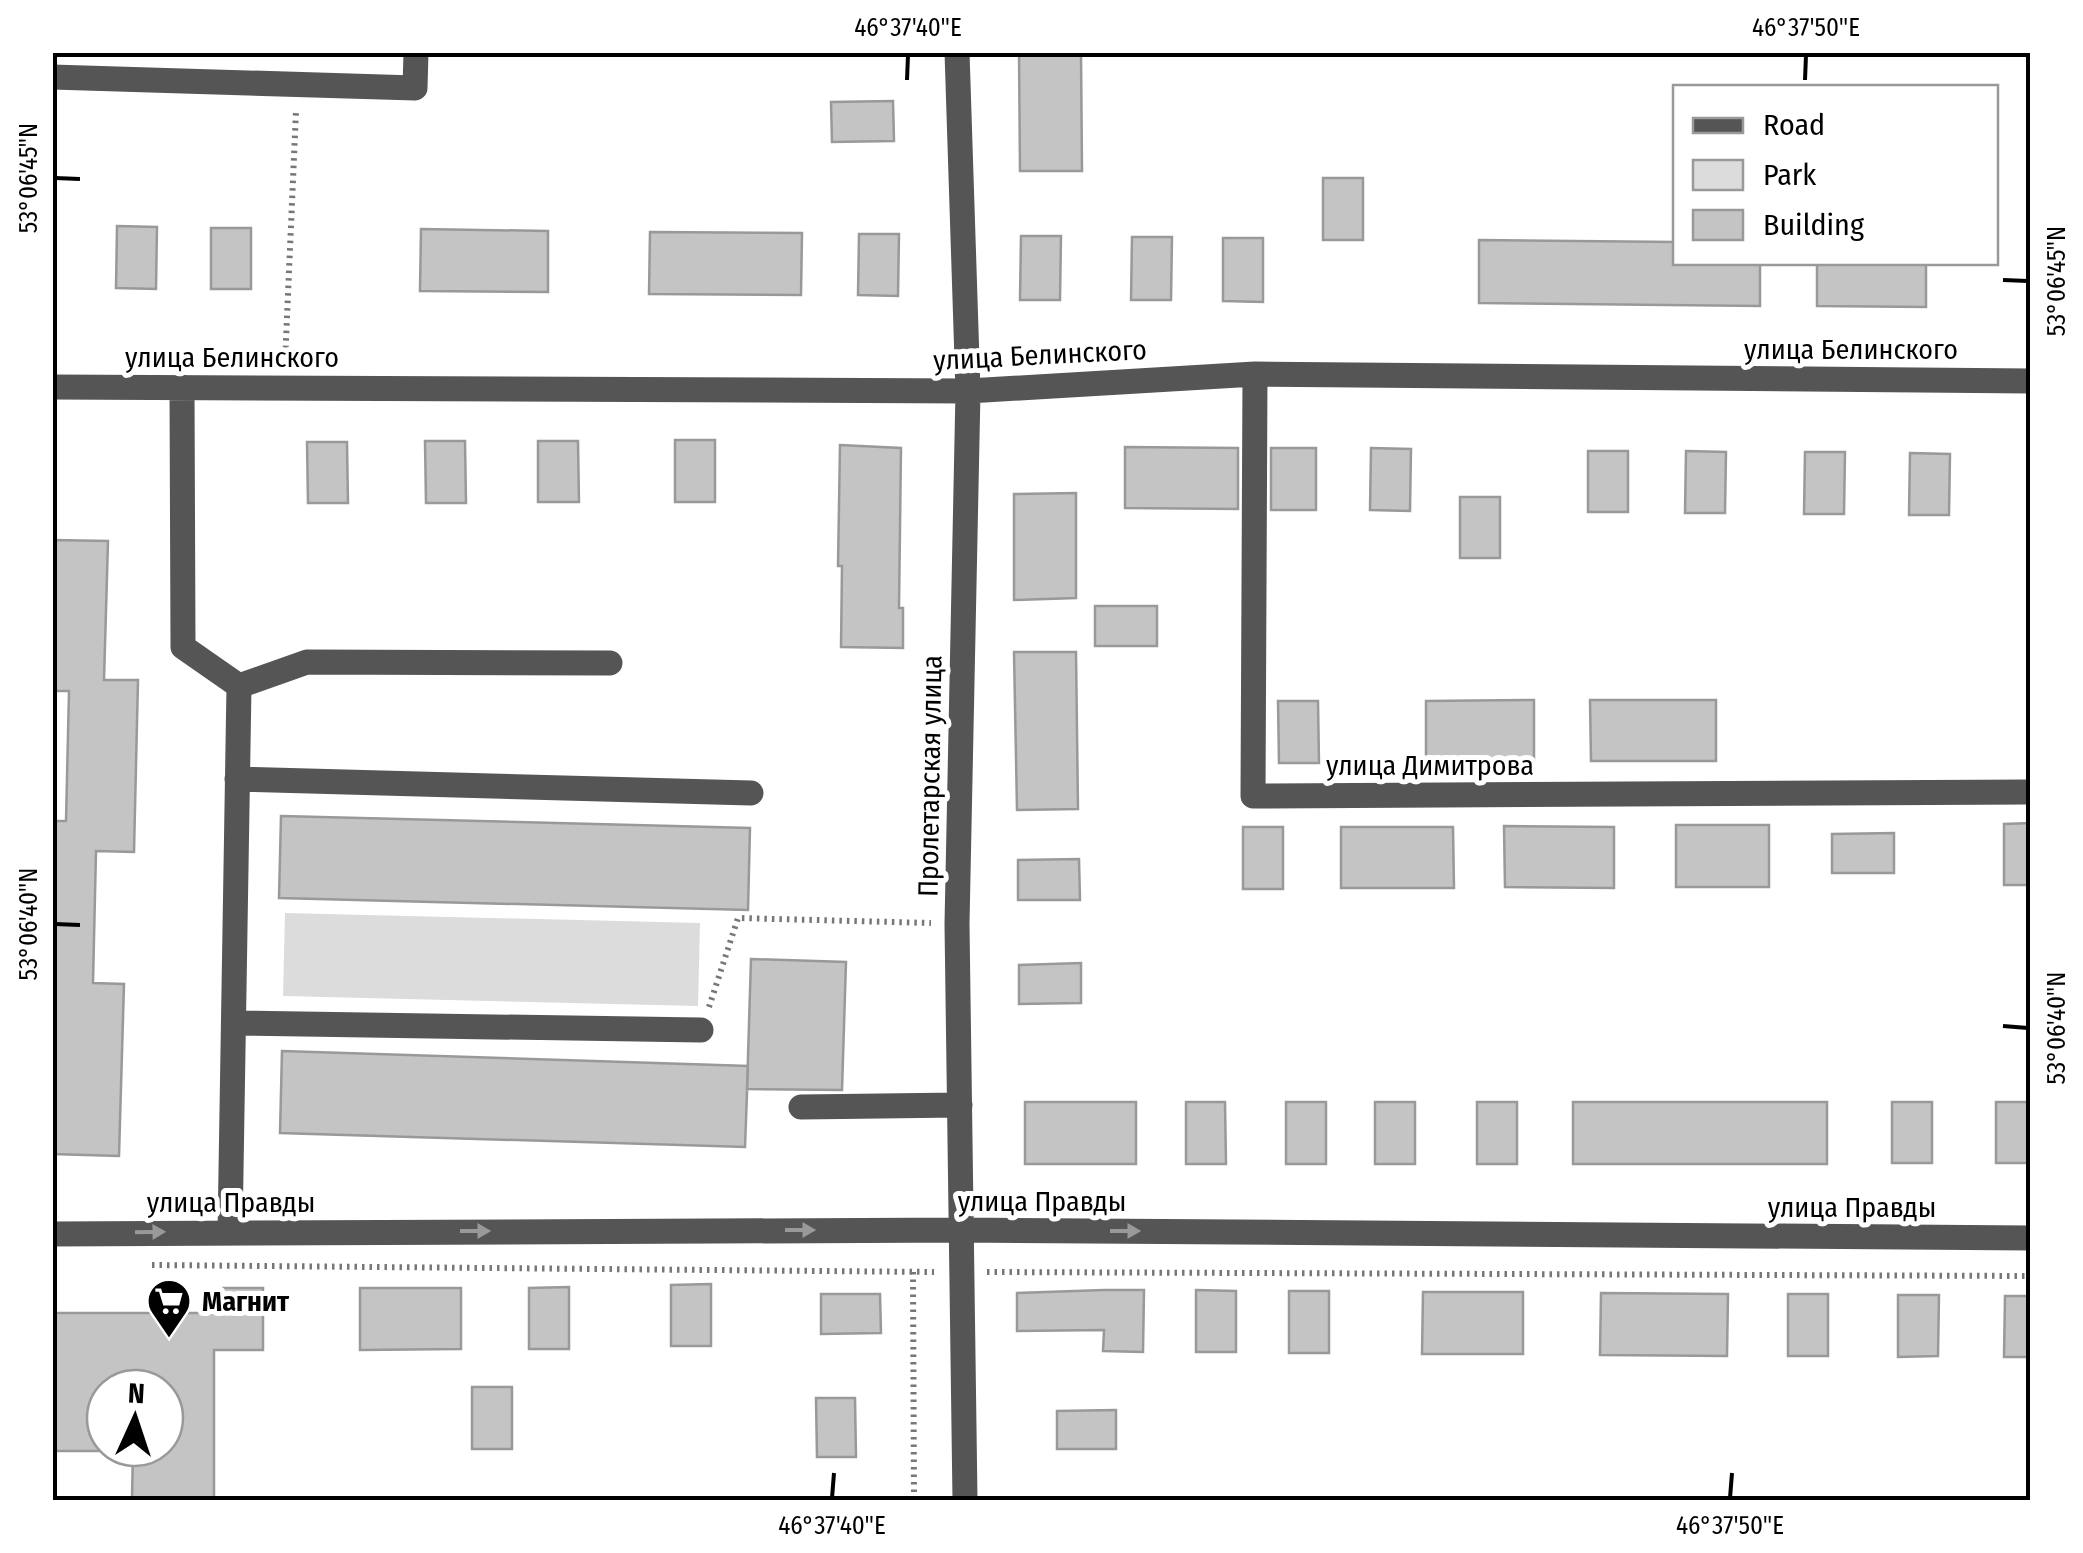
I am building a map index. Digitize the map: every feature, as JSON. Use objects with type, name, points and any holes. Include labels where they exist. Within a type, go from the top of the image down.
[{"type":"street","points":[[52,77],[415,88],[416,52]]},
{"type":"street","name":"Пролетарская улица","points":[[957,52],[968,391],[957,924],[965,1500]]},
{"type":"street","name":"улица Белинского","points":[[52,387],[968,391],[1255,374],[2030,380]]},
{"type":"street","name":"улица Димитрова","points":[[1255,374],[1253,796],[2030,792]]},
{"type":"street","points":[[182,387],[183,647],[239,686]]},
{"type":"street","points":[[239,686],[307,662],[610,663]]},
{"type":"street","points":[[230,1232],[239,686]]},
{"type":"street","points":[[237,779],[751,792]]},
{"type":"street","points":[[234,1023],[701,1030]]},
{"type":"street","points":[[800,1107],[960,1106]]},
{"type":"street","name":"улица Правды","points":[[52,1234],[962,1230],[2030,1238]]},
{"type":"path","points":[[284,386],[297,84]]},
{"type":"path","points":[[701,1030],[738,918],[957,924]]},
{"type":"path","points":[[140,1265],[2030,1276]]},
{"type":"path","points":[[912,1272],[914,1500]]},
{"type":"green space","points":[[285,913],[700,923],[698,1006],[283,996]]},
{"type":"building","points":[[1019,52],[1081,52],[1082,171],[1020,171]]},
{"type":"building","points":[[893,101],[894,141],[832,142],[831,102]]},
{"type":"building","points":[[1323,178],[1363,178],[1363,240],[1323,240]]},
{"type":"building","points":[[117,226],[157,227],[156,289],[116,288]]},
{"type":"building","points":[[211,228],[251,228],[251,289],[211,289]]},
{"type":"building","points":[[421,229],[548,231],[548,292],[420,291]]},
{"type":"building","points":[[650,232],[802,233],[801,295],[649,294]]},
{"type":"building","points":[[859,234],[899,234],[898,296],[858,295]]},
{"type":"building","points":[[1021,236],[1061,236],[1060,300],[1020,300]]},
{"type":"building","points":[[1132,237],[1172,237],[1171,300],[1131,300]]},
{"type":"building","points":[[1223,238],[1263,238],[1263,302],[1223,301]]},
{"type":"building","points":[[1479,240],[1673,242],[1673,265],[1760,265],[1760,306],[1479,303]]},
{"type":"building","points":[[1817,265],[1926,265],[1926,307],[1817,306]]},
{"type":"building","points":[[675,440],[715,440],[715,502],[675,502]]},
{"type":"building","points":[[425,441],[465,441],[466,503],[426,503]]},
{"type":"building","points":[[538,441],[578,441],[579,502],[538,502]]},
{"type":"building","points":[[307,442],[347,442],[348,503],[308,503]]},
{"type":"building","points":[[840,445],[901,448],[899,608],[903,608],[903,648],[841,647]]},
{"type":"building","points":[[1125,447],[1238,448],[1238,509],[1125,508]]},
{"type":"building","points":[[1271,448],[1316,448],[1316,510],[1271,510]]},
{"type":"building","points":[[1371,448],[1411,449],[1410,511],[1370,510]]},
{"type":"building","points":[[1588,451],[1628,451],[1628,512],[1588,512]]},
{"type":"building","points":[[1686,451],[1726,452],[1725,513],[1685,513]]},
{"type":"building","points":[[1805,452],[1845,452],[1844,514],[1804,514]]},
{"type":"building","points":[[1910,453],[1950,454],[1949,515],[1909,515]]},
{"type":"building","points":[[1076,493],[1076,598],[1014,600],[1014,494]]},
{"type":"building","points":[[1460,497],[1500,497],[1500,558],[1460,558]]},
{"type":"building","points":[[52,540],[108,541],[104,680],[138,680],[134,852],[96,851],[93,983],[124,984],[119,1156],[52,1154],[52,821],[66,821],[69,691],[52,691]]},
{"type":"building","points":[[1095,606],[1157,606],[1157,646],[1095,646]]},
{"type":"building","points":[[1014,652],[1076,652],[1078,809],[1017,810]]},
{"type":"building","points":[[1534,700],[1534,762],[1426,762],[1426,701]]},
{"type":"building","points":[[1590,700],[1716,700],[1716,761],[1591,761]]},
{"type":"building","points":[[1278,701],[1318,701],[1319,763],[1279,763]]},
{"type":"building","points":[[281,816],[750,828],[748,910],[279,898]]},
{"type":"building","points":[[2030,823],[2030,885],[2004,885],[2004,824]]},
{"type":"building","points":[[1676,825],[1769,825],[1769,887],[1676,887]]},
{"type":"building","points":[[1504,826],[1614,827],[1614,888],[1505,887]]},
{"type":"building","points":[[1243,827],[1283,827],[1283,889],[1243,889]]},
{"type":"building","points":[[1341,827],[1453,827],[1454,888],[1341,888]]},
{"type":"building","points":[[1894,833],[1894,873],[1832,873],[1832,834]]},
{"type":"building","points":[[1079,859],[1080,900],[1018,900],[1018,860]]},
{"type":"building","points":[[751,959],[846,962],[842,1090],[747,1089]]},
{"type":"building","points":[[1081,963],[1081,1003],[1019,1004],[1019,965]]},
{"type":"building","points":[[282,1051],[748,1066],[745,1147],[280,1133]]},
{"type":"building","points":[[1025,1102],[1136,1102],[1136,1164],[1025,1164]]},
{"type":"building","points":[[1186,1102],[1225,1102],[1226,1164],[1186,1164]]},
{"type":"building","points":[[1286,1102],[1326,1102],[1326,1164],[1286,1164]]},
{"type":"building","points":[[1375,1102],[1415,1102],[1415,1164],[1375,1164]]},
{"type":"building","points":[[1477,1102],[1517,1102],[1517,1164],[1477,1164]]},
{"type":"building","points":[[1573,1102],[1827,1102],[1827,1164],[1573,1164]]},
{"type":"building","points":[[1892,1102],[1932,1102],[1932,1163],[1892,1163]]},
{"type":"building","points":[[1996,1102],[2030,1102],[2030,1163],[1996,1163]]},
{"type":"building","points":[[711,1284],[711,1346],[671,1346],[671,1285]]},
{"type":"building","points":[[569,1287],[569,1349],[529,1349],[529,1288]]},
{"type":"building","points":[[223,1288],[263,1288],[263,1350],[214,1350],[214,1500],[132,1500],[133,1468],[185,1468],[185,1368],[85,1368],[85,1451],[52,1451],[52,1313],[223,1313]]},
{"type":"building","points":[[360,1288],[461,1288],[461,1349],[360,1350]]},
{"type":"building","points":[[1144,1290],[1143,1352],[1103,1351],[1104,1330],[1017,1331],[1017,1293]]},
{"type":"building","points":[[1196,1290],[1236,1291],[1236,1352],[1196,1352]]},
{"type":"building","points":[[1289,1291],[1329,1291],[1329,1353],[1289,1353]]},
{"type":"building","points":[[1423,1292],[1523,1292],[1523,1354],[1422,1354]]},
{"type":"building","points":[[1601,1293],[1728,1294],[1727,1356],[1600,1355]]},
{"type":"building","points":[[821,1294],[880,1294],[881,1333],[821,1334]]},
{"type":"building","points":[[1788,1294],[1828,1294],[1828,1356],[1788,1356]]},
{"type":"building","points":[[1898,1295],[1939,1295],[1938,1356],[1898,1357]]},
{"type":"building","points":[[2005,1296],[2030,1296],[2030,1357],[2004,1357]]},
{"type":"building","points":[[472,1387],[512,1387],[512,1449],[472,1449]]},
{"type":"building","points":[[816,1398],[855,1398],[856,1457],[817,1457]]},
{"type":"building","points":[[1116,1410],[1116,1449],[1057,1449],[1057,1411]]},
{"type":"place","name":"Магнит","points":[[169,1339]]}]
